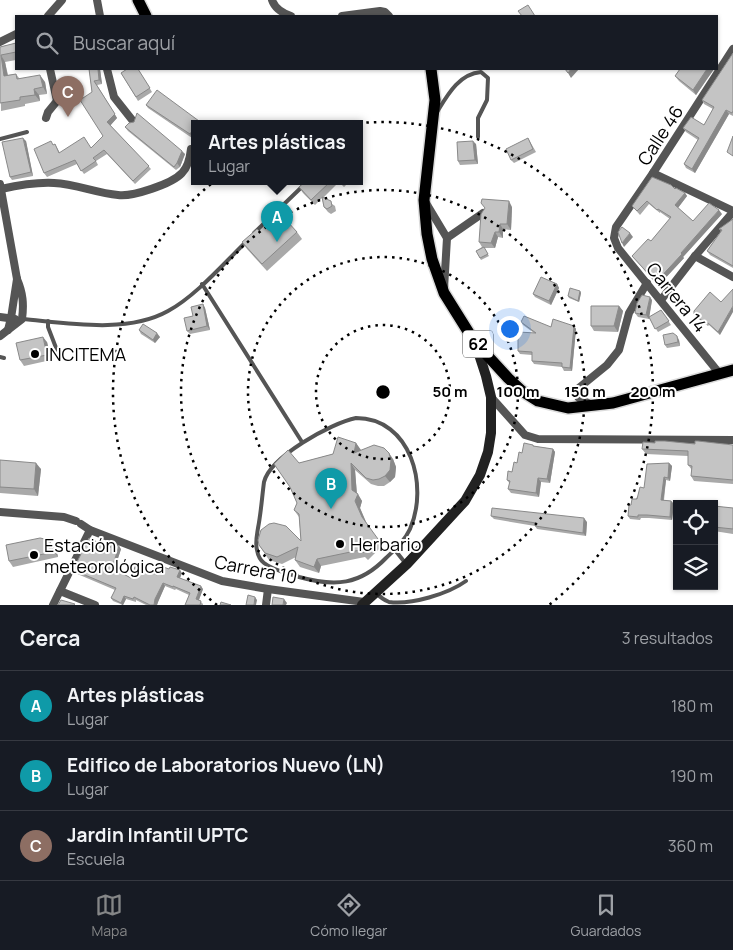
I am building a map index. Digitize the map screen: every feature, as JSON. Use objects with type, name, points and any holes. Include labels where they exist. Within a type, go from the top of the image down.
[{"type":"main road","points":[[138,0],[146,15]]},
{"type":"main road","name":"62","points":[[431,70],[435,88],[424,200],[427,234],[432,259],[444,293],[474,341],[508,378],[522,391],[538,401],[568,408],[613,403],[733,370]]},
{"type":"street","points":[[49,15],[62,0]]},
{"type":"street","points":[[97,0],[100,15]]},
{"type":"street","points":[[272,0],[276,8],[288,15]]},
{"type":"street","points":[[350,15],[380,11],[388,15]]},
{"type":"street","points":[[0,42],[15,34]]},
{"type":"street","name":"Calle 46","points":[[614,238],[616,227],[733,49]]},
{"type":"street","points":[[50,70],[57,101]]},
{"type":"street","points":[[107,70],[114,97],[133,120]]},
{"type":"street","points":[[46,118],[48,112],[57,101],[73,98]]},
{"type":"street","points":[[0,336],[22,320],[23,299],[17,279],[0,187],[28,183],[54,183],[69,184],[119,196],[132,195],[176,178],[183,173],[189,162],[191,149]]},
{"type":"street","points":[[653,173],[733,211],[661,300]]},
{"type":"street","points":[[424,200],[447,238],[444,293]]},
{"type":"street","points":[[447,238],[483,213]]},
{"type":"street","name":"Carrera 14","points":[[614,238],[618,248],[719,374]]},
{"type":"street","points":[[695,256],[733,277]]},
{"type":"street","points":[[8,330],[12,318],[17,279]]},
{"type":"street","points":[[592,405],[575,395],[574,391],[607,366],[619,350],[629,313],[647,282]]},
{"type":"street","points":[[0,317],[22,320]]},
{"type":"street","points":[[363,604],[407,564],[465,501],[480,476],[488,452],[491,433],[491,397],[474,341]]},
{"type":"street","points":[[491,397],[520,432],[538,439],[733,440]]},
{"type":"street","name":"Carrera 10","points":[[0,512],[64,517],[90,530],[222,581],[363,604]]},
{"type":"street","points":[[53,605],[90,530]]},
{"type":"street","points":[[266,605],[268,589]]},
{"type":"street","points":[[60,590],[95,605]]},
{"type":"lane","points":[[432,120],[454,87],[467,75],[481,72],[488,78],[488,91],[487,100],[478,118],[478,137]]},
{"type":"lane","points":[[0,139],[27,132]]},
{"type":"lane","points":[[22,320],[119,325],[140,321],[168,312],[185,300],[304,185]]},
{"type":"lane","points":[[202,284],[302,442]]},
{"type":"lane","points":[[48,322],[48,327],[58,353]]},
{"type":"lane","points":[[356,418],[365,418],[379,422],[400,437],[406,447],[417,480],[417,500],[411,527],[395,550],[379,566],[365,576],[338,583],[313,581],[276,570],[262,562],[257,553],[256,542],[265,476],[269,470],[302,442],[340,423],[356,418]]},
{"type":"lane","points":[[395,550],[407,564]]},
{"type":"lane","points":[[376,593],[387,601],[403,604],[434,598],[454,590],[466,581]]},
{"type":"building","points":[[528,5],[534,15],[521,15],[518,11]]},
{"type":"building","points":[[15,43],[15,52],[1,55],[4,76],[16,74],[17,79],[40,75],[43,87],[34,89],[35,95],[20,97],[20,100],[0,103],[0,47]]},
{"type":"building","points":[[733,53],[733,111],[732,113],[726,110],[692,169],[684,164],[699,138],[683,128],[691,117],[704,125],[714,107],[702,100]]},
{"type":"building","points":[[89,70],[98,70],[99,80],[94,81],[115,114],[107,122],[149,166],[133,181],[104,150],[93,158],[96,161],[81,171],[75,160],[44,173],[34,149],[51,141],[53,145],[55,144],[59,153],[84,137],[91,148],[103,136],[80,100],[92,92]]},
{"type":"building","points":[[126,70],[139,70],[150,88],[136,97],[121,73]]},
{"type":"building","points":[[679,70],[706,70],[693,90],[675,76]]},
{"type":"building","points":[[157,90],[198,120],[191,120],[190,134],[146,105]]},
{"type":"building","points":[[137,113],[182,151],[174,167],[125,127],[129,123],[134,122]]},
{"type":"building","points":[[733,136],[733,156],[727,152]]},
{"type":"building","points":[[23,138],[31,172],[10,177],[2,142]]},
{"type":"building","points":[[528,138],[533,149],[511,160],[506,149]]},
{"type":"building","points":[[473,141],[475,160],[458,161],[457,142]]},
{"type":"building","points":[[652,177],[685,193],[675,205],[693,221],[709,203],[719,210],[656,282],[632,256],[648,239],[651,241],[671,217],[657,210],[647,201],[637,211],[632,206]]},
{"type":"building","points":[[301,185],[327,185],[311,200],[299,187]]},
{"type":"building","points":[[322,197],[331,201],[332,206],[327,209],[324,207]]},
{"type":"building","points":[[482,199],[509,201],[507,224],[500,224],[499,232],[495,232],[491,243],[479,242],[481,214],[485,208],[481,203]]},
{"type":"building","points":[[277,210],[297,232],[262,264],[242,242],[257,229],[259,231]]},
{"type":"building","points":[[733,219],[733,266],[707,251],[722,230],[719,229]]},
{"type":"building","points":[[622,227],[630,233],[622,243],[618,232]]},
{"type":"building","points":[[484,247],[488,254],[480,258],[476,251]]},
{"type":"building","points":[[541,277],[557,284],[549,301],[533,294]]},
{"type":"building","points":[[570,288],[580,291],[578,301],[568,296]]},
{"type":"building","points":[[733,289],[733,306],[718,332],[694,314],[694,311],[710,292],[721,302]]},
{"type":"building","points":[[642,295],[650,297],[646,315],[635,313],[637,303]]},
{"type":"building","points":[[203,304],[207,326],[187,331],[184,318],[193,316],[191,307]]},
{"type":"building","points":[[591,306],[619,306],[614,326],[591,326]]},
{"type":"building","points":[[661,310],[669,321],[655,329],[649,317]]},
{"type":"building","points":[[524,316],[551,327],[553,319],[574,326],[570,368],[562,367],[562,363],[532,361],[532,352],[518,351],[518,332],[536,333],[521,322]]},
{"type":"building","points":[[143,324],[157,333],[153,340],[139,330]]},
{"type":"building","points":[[673,333],[677,336],[678,342],[665,345],[663,335]]},
{"type":"building","points":[[43,337],[47,355],[20,360],[16,343]]},
{"type":"building","points":[[338,437],[356,443],[354,453],[374,445],[384,448],[389,453],[391,460],[390,470],[379,479],[366,478],[351,463],[352,490],[358,494],[355,501],[362,517],[378,539],[363,553],[360,550],[317,559],[314,567],[295,560],[298,547],[277,557],[265,553],[258,540],[261,530],[269,524],[274,523],[286,526],[301,541],[299,514],[294,510],[297,503],[290,487],[274,464],[288,450],[299,463],[333,454]]},
{"type":"building","points":[[655,441],[695,444],[695,441],[698,441],[733,445],[733,480],[691,476],[692,466],[688,465],[688,451],[642,449],[643,442],[655,443]]},
{"type":"building","points":[[524,443],[553,449],[547,479],[538,478],[536,493],[508,489],[510,481],[507,480],[508,471],[512,472],[514,462],[517,463],[519,452],[522,453]]},
{"type":"building","points":[[0,460],[36,463],[34,489],[0,487]]},
{"type":"building","points":[[669,463],[668,478],[664,477],[661,500],[671,501],[670,517],[628,516],[629,505],[631,505],[632,499],[637,499],[640,487],[644,488],[647,464]]},
{"type":"building","points":[[718,506],[733,508],[733,529],[718,527]]},
{"type":"building","points":[[492,508],[584,518],[583,533],[535,526],[536,523],[491,516]]},
{"type":"building","points":[[40,538],[49,540],[54,548],[54,552],[9,561],[6,545]]},
{"type":"building","points":[[89,538],[110,548],[112,543],[119,546],[112,568],[131,578],[136,564],[157,575],[160,566],[180,570],[177,577],[201,586],[196,599],[201,601],[200,605],[185,605],[190,593],[163,583],[154,605],[134,597],[133,599],[124,596],[121,603],[111,598],[116,588],[73,570]]},
{"type":"building","points":[[248,595],[255,597],[254,605],[246,605]]},
{"type":"building","points":[[273,597],[284,599],[283,605],[272,605]]},
{"type":"building","points":[[61,600],[75,604],[58,605]]},
{"type":"building","points":[[221,602],[231,605],[220,605]]},
{"type":"place","name":"Jardin Infantil UPTC","points":[[68,117]]},
{"type":"place","name":"Artes plásticas","points":[[277,242]]},
{"type":"place","name":"INCITEMA","points":[[35,354]]},
{"type":"place","name":"Edifico de Laboratorios Nuevo (LN)","points":[[331,509]]},
{"type":"place","name":"Herbario","points":[[340,544]]},
{"type":"place","name":"Estación meteorológica","points":[[34,555]]}]
